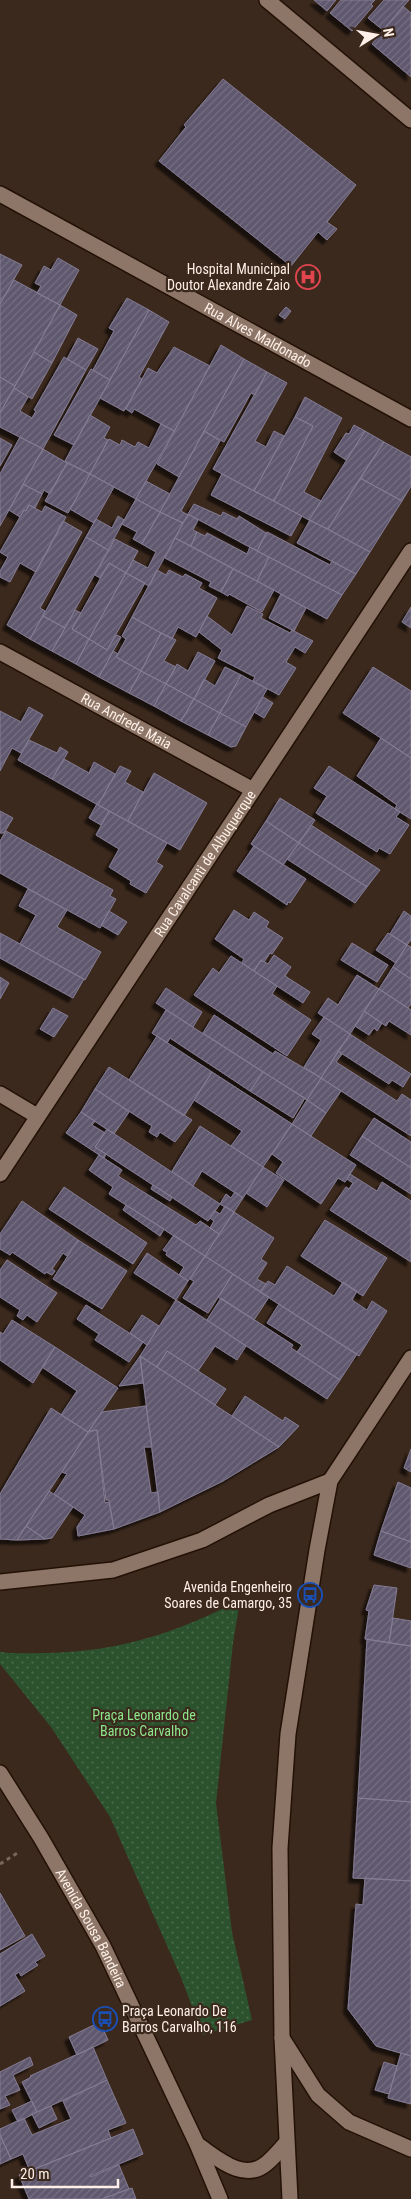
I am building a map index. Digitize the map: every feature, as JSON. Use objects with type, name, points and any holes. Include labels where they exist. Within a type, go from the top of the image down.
[{"type":"street","points":[[267,0],[411,120]]},
{"type":"street","name":"Rua Alves Maldonado","points":[[0,194],[411,419]]},
{"type":"street","name":"Rua Cavalcanti de Albuquerque","points":[[0,1174],[411,551]]},
{"type":"street","name":"Rua Andrede Maia","points":[[0,652],[253,790]]},
{"type":"street","points":[[0,1094],[37,1116]]},
{"type":"street","points":[[290,2199],[282,2038],[280,1848],[288,1734],[316,1550],[330,1480],[411,1358]]},
{"type":"street","points":[[0,1582],[113,1570],[202,1540],[270,1505],[330,1480]]},
{"type":"street","name":"Avenida Sousa Bandeira","points":[[0,1773],[41,1838],[103,1946],[197,2144],[220,2199]]},
{"type":"street","points":[[282,2038],[318,2095],[349,2122],[411,2149]]},
{"type":"street","points":[[197,2144],[228,2166],[245,2171],[266,2164],[286,2143]]},
{"type":"green space","name":"Praça Leonardo de Barros Carvalho","points":[[240,1600],[233,1643],[216,1803],[232,1932],[252,2020],[203,2035],[180,1975],[110,1817],[51,1727],[0,1664],[0,1652],[72,1652],[122,1644],[170,1631]]},
{"type":"building","points":[[314,0],[336,0],[327,11]]},
{"type":"building","points":[[341,0],[375,0],[371,4],[373,6],[352,31],[330,13]]},
{"type":"building","points":[[384,0],[409,0],[383,30],[368,18]]},
{"type":"building","points":[[403,6],[411,13],[411,77],[372,44]]},
{"type":"building","points":[[223,79],[356,185],[327,222],[337,229],[327,240],[318,232],[291,266],[159,161],[186,127],[184,125]]},
{"type":"building","points":[[0,254],[22,265],[0,304]]},
{"type":"building","points":[[58,258],[79,270],[60,305],[37,293],[41,286],[35,283],[44,266],[51,270]]},
{"type":"building","points":[[14,280],[60,305],[15,386],[0,377],[0,304]]},
{"type":"building","points":[[127,298],[149,310],[110,380],[93,370],[114,331],[109,328]]},
{"type":"building","points":[[60,305],[77,315],[52,363],[34,352]]},
{"type":"building","points":[[286,307],[291,311],[285,319],[279,315]]},
{"type":"building","points":[[149,310],[169,322],[139,377],[142,379],[124,411],[100,398]]},
{"type":"building","points":[[78,338],[98,349],[86,370],[67,359]]},
{"type":"building","points":[[221,345],[244,359],[179,477],[157,464]]},
{"type":"building","points":[[174,347],[210,366],[174,431],[134,409],[132,413],[126,409],[148,368],[157,373]]},
{"type":"building","points":[[34,352],[52,363],[32,399],[14,388]]},
{"type":"building","points":[[64,357],[86,370],[43,449],[0,427],[0,413],[14,388],[28,397],[20,411],[32,418],[36,411],[34,410]]},
{"type":"building","points":[[244,359],[267,372],[255,395],[251,393],[224,442],[204,431]]},
{"type":"building","points":[[91,369],[110,380],[74,445],[54,435]]},
{"type":"building","points":[[267,372],[287,383],[255,441],[266,447],[274,431],[284,436],[254,491],[213,469]]},
{"type":"building","points":[[0,377],[15,386],[0,413]]},
{"type":"building","points":[[305,397],[342,418],[304,492],[321,501],[309,520],[274,501],[313,426],[295,417]]},
{"type":"building","points":[[90,415],[110,427],[104,438],[108,440],[90,474],[65,461]]},
{"type":"building","points":[[295,417],[313,426],[274,501],[254,491]]},
{"type":"building","points":[[161,424],[174,431],[136,499],[90,474],[109,439],[120,445],[122,440],[135,447],[138,442],[149,448]]},
{"type":"building","points":[[354,425],[365,431],[346,460],[334,452],[346,433],[349,434]]},
{"type":"building","points":[[204,431],[220,441],[181,511],[188,515],[183,523],[160,512]]},
{"type":"building","points":[[365,431],[384,442],[328,529],[309,520]]},
{"type":"building","points":[[20,437],[43,449],[0,526],[0,474]]},
{"type":"building","points":[[0,438],[12,445],[0,466]]},
{"type":"building","points":[[384,442],[411,457],[411,486],[402,501],[360,478]]},
{"type":"building","points":[[43,449],[67,463],[50,494],[44,490],[42,494],[23,484]]},
{"type":"building","points":[[67,463],[90,474],[68,513],[45,501]]},
{"type":"building","points":[[90,474],[114,487],[94,523],[70,509]]},
{"type":"building","points":[[222,474],[302,516],[291,536],[211,495]]},
{"type":"building","points":[[360,478],[402,501],[370,552],[328,529]]},
{"type":"building","points":[[146,481],[170,494],[160,512],[136,499]]},
{"type":"building","points":[[23,484],[42,494],[35,508],[29,505],[20,517],[9,510]]},
{"type":"building","points":[[136,499],[160,512],[142,544],[133,539],[137,532],[122,524]]},
{"type":"building","points":[[194,504],[221,516],[223,512],[237,519],[239,516],[266,533],[257,551],[188,514]]},
{"type":"building","points":[[29,505],[42,512],[45,506],[66,517],[36,572],[20,563],[10,582],[0,577],[0,571],[8,557],[0,552],[24,510],[26,511]]},
{"type":"building","points":[[160,512],[183,523],[149,586],[126,573],[133,560],[148,568],[156,552],[142,544]]},
{"type":"building","points":[[188,514],[198,520],[193,530],[197,532],[191,546],[175,538]]},
{"type":"building","points":[[118,516],[124,520],[108,550],[86,537],[96,519],[112,528]]},
{"type":"building","points":[[310,520],[370,552],[356,574],[297,543]]},
{"type":"building","points":[[63,521],[82,532],[40,608],[45,611],[30,639],[7,625]]},
{"type":"building","points":[[197,532],[205,536],[207,533],[247,554],[250,547],[269,557],[257,581],[191,546]]},
{"type":"building","points":[[267,532],[330,565],[332,561],[356,574],[342,595],[257,551]]},
{"type":"building","points":[[86,537],[108,550],[65,628],[43,616]]},
{"type":"building","points":[[175,538],[233,569],[221,592],[209,586],[211,582],[165,558]]},
{"type":"building","points":[[115,539],[138,551],[126,573],[109,563],[100,578],[95,575]]},
{"type":"building","points":[[269,557],[342,595],[327,619],[257,581]]},
{"type":"building","points":[[109,563],[126,573],[89,639],[72,629]]},
{"type":"building","points":[[233,569],[274,590],[262,612],[229,594],[228,596],[221,592]]},
{"type":"building","points":[[157,570],[166,575],[169,570],[183,577],[185,574],[202,583],[199,588],[217,598],[196,637],[178,627],[172,639],[132,617]]},
{"type":"building","points":[[126,573],[145,583],[107,650],[89,639]]},
{"type":"building","points":[[281,594],[306,608],[294,631],[269,618]]},
{"type":"building","points":[[247,606],[263,614],[261,618],[290,633],[292,630],[313,641],[305,653],[295,647],[286,662],[296,668],[279,695],[253,681],[255,677],[218,658],[222,650],[199,632],[207,616],[232,635]]},
{"type":"building","points":[[411,607],[411,628],[402,622]]},
{"type":"building","points":[[75,610],[81,613],[72,629],[89,639],[76,664],[52,651]]},
{"type":"building","points":[[43,616],[65,628],[52,651],[30,639]]},
{"type":"building","points":[[132,617],[161,633],[141,671],[116,657],[126,639],[122,636]]},
{"type":"building","points":[[161,633],[176,640],[164,661],[176,667],[166,684],[141,671]]},
{"type":"building","points":[[116,635],[121,637],[99,677],[76,664],[89,639],[107,650]]},
{"type":"building","points":[[113,651],[118,654],[116,657],[141,671],[129,693],[99,677]]},
{"type":"building","points":[[198,652],[215,661],[194,699],[166,684],[177,664],[188,671]]},
{"type":"building","points":[[225,667],[241,675],[220,713],[194,699],[204,679],[215,686]]},
{"type":"building","points":[[373,667],[411,691],[411,758],[343,713]]},
{"type":"building","points":[[141,671],[166,684],[154,706],[129,693]]},
{"type":"building","points":[[241,675],[267,689],[246,727],[220,713]]},
{"type":"building","points":[[166,684],[194,699],[181,721],[154,706]]},
{"type":"building","points":[[263,697],[273,703],[264,718],[254,712]]},
{"type":"building","points":[[194,699],[220,713],[208,735],[181,721]]},
{"type":"building","points":[[29,707],[43,715],[21,753],[12,748],[0,771],[0,711],[21,722]]},
{"type":"building","points":[[220,713],[246,727],[236,746],[231,747],[208,735]]},
{"type":"building","points":[[381,738],[411,758],[411,819],[395,809],[397,805],[357,776]]},
{"type":"building","points":[[29,740],[57,753],[60,747],[68,752],[52,779],[18,760]]},
{"type":"building","points":[[64,759],[89,773],[94,762],[115,774],[98,805],[52,779]]},
{"type":"building","points":[[120,766],[131,771],[125,782],[143,792],[128,821],[98,805]]},
{"type":"building","points":[[329,766],[400,812],[396,817],[409,825],[390,854],[379,848],[377,852],[316,813],[327,796],[314,788]]},
{"type":"building","points":[[154,773],[207,803],[180,850],[128,821]]},
{"type":"building","points":[[280,798],[315,820],[299,843],[266,821]]},
{"type":"building","points":[[97,804],[109,811],[101,825],[89,818]]},
{"type":"building","points":[[0,811],[13,818],[4,833],[0,833]]},
{"type":"building","points":[[109,811],[167,843],[156,862],[163,866],[146,893],[130,884],[131,881],[109,867],[119,849],[96,835]]},
{"type":"building","points":[[266,821],[299,843],[283,865],[251,844]]},
{"type":"building","points":[[311,825],[380,870],[367,887],[299,843]]},
{"type":"building","points":[[6,831],[113,890],[110,896],[116,899],[100,928],[0,873],[0,841]]},
{"type":"building","points":[[299,843],[367,887],[355,903],[287,859]]},
{"type":"building","points":[[254,846],[306,879],[287,905],[237,871]]},
{"type":"building","points":[[28,889],[67,910],[57,927],[101,952],[85,980],[20,944],[36,915],[19,906]]},
{"type":"building","points":[[234,910],[249,920],[254,912],[269,922],[266,927],[283,938],[272,954],[270,953],[264,962],[261,960],[254,971],[242,963],[244,959],[215,939]]},
{"type":"building","points":[[109,911],[127,922],[118,935],[101,925]]},
{"type":"building","points":[[404,911],[411,916],[411,940],[407,945],[390,934]]},
{"type":"building","points":[[0,933],[84,979],[73,998],[0,958]]},
{"type":"building","points":[[388,933],[407,945],[396,963],[376,950]]},
{"type":"building","points":[[352,943],[388,965],[377,982],[341,960]]},
{"type":"building","points":[[407,945],[411,947],[411,979],[393,967]]},
{"type":"building","points":[[274,955],[291,967],[285,976],[310,992],[303,1003],[254,971],[261,960],[268,964]]},
{"type":"building","points":[[231,956],[277,986],[272,994],[311,1020],[287,1056],[194,995],[213,968],[219,973]]},
{"type":"building","points":[[393,967],[411,979],[411,1004],[408,1008],[379,989]]},
{"type":"building","points":[[357,975],[379,989],[350,1034],[318,1013],[328,998],[338,1005]]},
{"type":"building","points":[[0,977],[9,983],[0,999]]},
{"type":"building","points":[[166,988],[202,1012],[193,1027],[156,1003]]},
{"type":"building","points":[[379,989],[411,1010],[411,1035],[389,1021],[386,1026],[364,1011]]},
{"type":"building","points":[[53,1008],[68,1016],[54,1037],[40,1029]]},
{"type":"building","points":[[166,1010],[263,1072],[250,1091],[170,1038],[167,1043],[152,1033]]},
{"type":"building","points":[[364,1011],[382,1023],[377,1031],[374,1028],[369,1035],[355,1026]]},
{"type":"building","points":[[214,1015],[273,1054],[275,1051],[321,1078],[307,1100],[203,1033]]},
{"type":"building","points":[[324,1017],[350,1034],[321,1078],[304,1067],[321,1040],[312,1034]]},
{"type":"building","points":[[350,1034],[411,1074],[403,1087],[392,1080],[389,1084],[338,1051]]},
{"type":"building","points":[[157,1036],[212,1072],[184,1116],[129,1080]]},
{"type":"building","points":[[338,1051],[342,1054],[336,1062],[397,1101],[402,1094],[411,1100],[411,1136],[321,1078]]},
{"type":"building","points":[[109,1067],[192,1120],[175,1142],[160,1132],[157,1137],[149,1132],[152,1126],[95,1089]]},
{"type":"building","points":[[212,1072],[292,1124],[263,1167],[231,1146],[242,1131],[194,1100]]},
{"type":"building","points":[[263,1072],[305,1098],[293,1118],[250,1091]]},
{"type":"building","points":[[321,1078],[341,1091],[326,1113],[307,1100]]},
{"type":"building","points":[[95,1089],[129,1112],[114,1134],[81,1112]]},
{"type":"building","points":[[307,1100],[326,1113],[311,1136],[292,1124]]},
{"type":"building","points":[[81,1112],[95,1121],[92,1125],[105,1133],[95,1147],[106,1154],[104,1158],[66,1133]]},
{"type":"building","points":[[374,1118],[411,1142],[411,1168],[362,1136]]},
{"type":"building","points":[[292,1124],[356,1165],[345,1182],[338,1178],[321,1204],[276,1173],[283,1162],[272,1154]]},
{"type":"building","points":[[200,1126],[263,1167],[243,1198],[202,1171],[193,1186],[172,1171]]},
{"type":"building","points":[[107,1129],[220,1204],[208,1221],[95,1147]]},
{"type":"building","points":[[362,1136],[411,1168],[411,1194],[350,1155]]},
{"type":"building","points":[[99,1155],[122,1170],[118,1176],[196,1225],[200,1221],[219,1234],[205,1256],[109,1194],[113,1187],[89,1170]]},
{"type":"building","points":[[263,1167],[284,1180],[267,1207],[246,1193]]},
{"type":"building","points":[[350,1174],[377,1191],[382,1182],[411,1201],[411,1262],[330,1210],[346,1187],[349,1189],[353,1183],[347,1179]]},
{"type":"building","points":[[153,1185],[172,1197],[170,1201],[151,1189]]},
{"type":"building","points":[[64,1187],[147,1243],[133,1264],[49,1209]]},
{"type":"building","points":[[235,1192],[243,1198],[234,1212],[220,1204],[226,1194],[231,1198]]},
{"type":"building","points":[[22,1201],[78,1240],[67,1256],[63,1253],[52,1269],[55,1271],[52,1275],[46,1272],[45,1274],[12,1252],[10,1255],[0,1249],[0,1234]]},
{"type":"building","points":[[126,1205],[164,1229],[160,1236],[123,1210]]},
{"type":"building","points":[[225,1206],[234,1212],[219,1234],[210,1228],[214,1221],[210,1218],[215,1211],[220,1214]]},
{"type":"building","points":[[234,1212],[274,1238],[261,1259],[267,1263],[257,1279],[266,1284],[260,1292],[205,1256]]},
{"type":"building","points":[[325,1220],[387,1258],[363,1296],[301,1256]]},
{"type":"building","points":[[174,1235],[205,1256],[188,1281],[179,1275],[184,1267],[166,1255],[167,1252],[163,1250]]},
{"type":"building","points":[[78,1240],[127,1271],[102,1309],[53,1279]]},
{"type":"building","points":[[147,1253],[188,1281],[176,1300],[134,1273]]},
{"type":"building","points":[[205,1256],[233,1274],[208,1313],[183,1298],[194,1281],[190,1279]]},
{"type":"building","points":[[7,1260],[57,1293],[37,1322],[27,1315],[23,1320],[17,1316],[20,1310],[0,1297],[0,1270]]},
{"type":"building","points":[[287,1266],[334,1296],[343,1282],[357,1291],[352,1300],[367,1310],[372,1301],[387,1311],[359,1356],[260,1292],[268,1281],[275,1285]]},
{"type":"building","points":[[233,1274],[269,1297],[254,1320],[218,1297]]},
{"type":"building","points":[[221,1298],[293,1345],[291,1348],[340,1380],[327,1399],[207,1320]]},
{"type":"building","points":[[176,1300],[246,1346],[237,1360],[215,1346],[198,1371],[167,1351],[157,1367],[140,1356]]},
{"type":"building","points":[[279,1304],[357,1354],[340,1380],[297,1352],[302,1345],[267,1323]]},
{"type":"building","points":[[86,1305],[143,1342],[129,1362],[95,1340],[99,1334],[77,1319]]},
{"type":"building","points":[[142,1315],[159,1326],[147,1345],[130,1333]]},
{"type":"building","points":[[12,1320],[55,1347],[33,1383],[0,1360],[0,1332],[3,1334]]},
{"type":"building","points":[[55,1347],[118,1388],[88,1432],[61,1415],[77,1391],[42,1367]]},
{"type":"building","points":[[167,1351],[226,1389],[215,1405],[157,1367]]},
{"type":"building","points":[[140,1356],[279,1447],[223,1481],[160,1512]]},
{"type":"building","points":[[140,1356],[143,1383],[119,1386]]},
{"type":"building","points":[[245,1396],[283,1421],[285,1417],[299,1426],[279,1447],[232,1416]]},
{"type":"building","points":[[146,1406],[152,1447],[144,1447],[151,1493],[158,1492],[160,1512],[114,1529],[109,1500],[106,1500],[97,1430],[89,1431],[102,1412]]},
{"type":"building","points":[[51,1408],[88,1432],[17,1540],[0,1539],[0,1494]]},
{"type":"building","points":[[97,1430],[105,1503],[109,1502],[114,1529],[78,1536],[77,1527],[85,1515],[54,1494],[67,1474],[62,1472],[88,1432]]},
{"type":"building","points":[[411,1449],[411,1472],[404,1468]]},
{"type":"building","points":[[398,1482],[411,1488],[411,1542],[381,1531]]},
{"type":"building","points":[[49,1491],[73,1507],[52,1538],[45,1539],[26,1526]]},
{"type":"building","points":[[26,1526],[45,1539],[17,1540]]},
{"type":"building","points":[[381,1531],[411,1542],[411,1568],[374,1555]]},
{"type":"building","points":[[374,1585],[397,1588],[389,1643],[365,1639],[369,1611],[366,1610]]},
{"type":"building","points":[[393,1618],[411,1621],[411,1646],[389,1643]]},
{"type":"building","points":[[367,1639],[411,1646],[411,1802],[358,1798]]},
{"type":"building","points":[[358,1798],[411,1802],[411,1881],[353,1878]]},
{"type":"building","points":[[365,1878],[411,1881],[411,2056],[376,2046],[348,2009],[356,1904],[363,1905]]},
{"type":"building","points":[[0,1893],[25,1936],[0,1950]]},
{"type":"building","points":[[32,1934],[45,1956],[35,1962],[38,1965],[21,1976],[19,1972],[15,1975],[25,1991],[0,2006],[0,1954]]},
{"type":"building","points":[[100,2022],[108,2040],[77,2055],[69,2037]]},
{"type":"building","points":[[93,2047],[107,2080],[37,2112],[22,2082],[30,2076]]},
{"type":"building","points":[[401,2053],[411,2056],[411,2104],[388,2098]]},
{"type":"building","points":[[30,2057],[33,2065],[13,2075],[20,2090],[5,2096],[10,2105],[0,2109],[0,2072]]},
{"type":"building","points":[[384,2062],[397,2066],[389,2094],[375,2090]]},
{"type":"building","points":[[107,2080],[126,2123],[108,2130],[111,2138],[30,2171],[23,2154],[11,2159],[0,2135],[0,2129],[24,2118],[32,2135],[71,2119],[63,2101]]},
{"type":"building","points":[[32,2101],[37,2112],[18,2122],[12,2110]]},
{"type":"building","points":[[51,2106],[57,2119],[39,2128],[32,2114]]},
{"type":"building","points":[[133,2129],[143,2154],[90,2176],[119,2165],[129,2189],[102,2199],[29,2199],[19,2175]]},
{"type":"building","points":[[0,2135],[11,2159],[0,2164]]},
{"type":"building","points":[[132,2188],[136,2199],[102,2199],[129,2189]]},
{"type":"place","name":"Hospital Municipal Doutor Alexandre Zaio","points":[[308,277]]},
{"type":"place","name":"Avenida Engenheiro Soares de Camargo, 35","points":[[310,1595]]},
{"type":"place","name":"Praça Leonardo De Barros Carvalho, 116","points":[[105,2019]]}]
